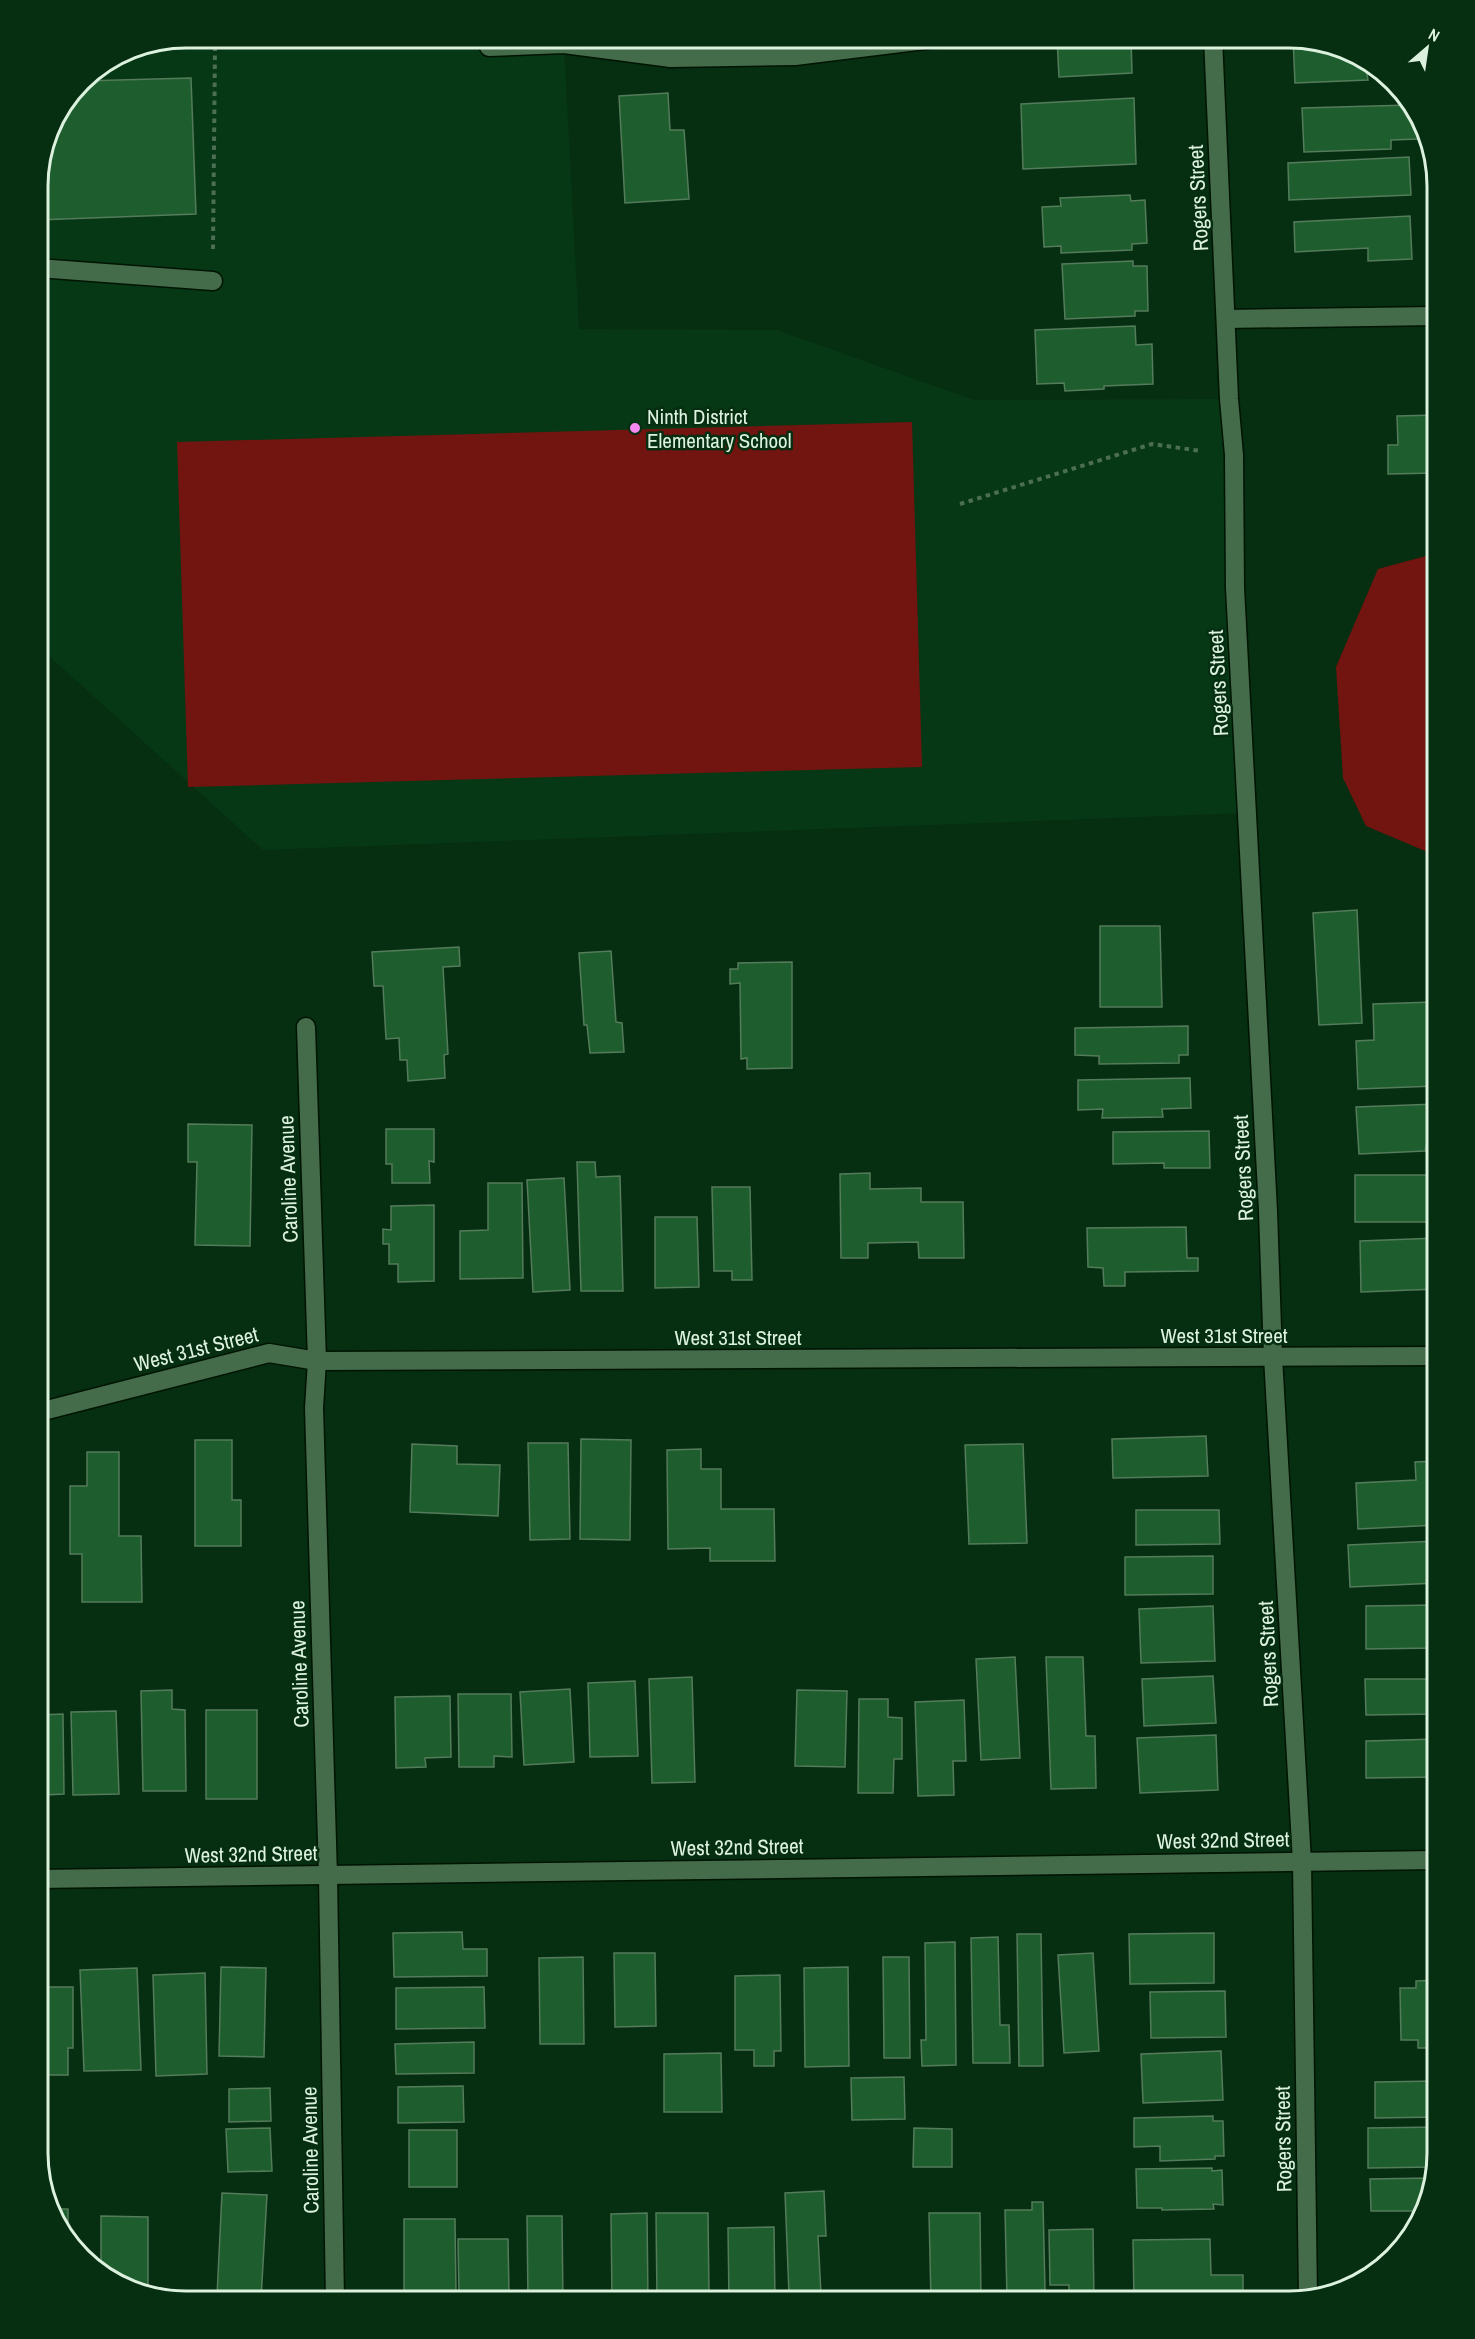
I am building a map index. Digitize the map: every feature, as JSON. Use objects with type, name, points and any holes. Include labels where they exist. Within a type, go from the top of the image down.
[{"type":"street","points":[[595,48],[671,58],[795,56],[860,48]]},
{"type":"street","points":[[670,48],[671,58]]},
{"type":"street","name":"Rogers Street","points":[[1213,48],[1229,399],[1234,455],[1235,588],[1268,1211],[1273,1358],[1302,1862],[1308,2290]]},
{"type":"street","points":[[48,269],[213,281]]},
{"type":"street","points":[[1226,319],[1427,316]]},
{"type":"street","name":"Caroline Avenue","points":[[306,1027],[317,1361],[314,1408],[328,1876],[335,2291]]},
{"type":"street","name":"West 31st Street","points":[[48,1410],[269,1353],[317,1361],[1427,1356]]},
{"type":"street","name":"West 32nd Street","points":[[48,1879],[1427,1860]]},
{"type":"path","points":[[213,281],[215,48]]},
{"type":"path","points":[[960,504],[1152,444],[1234,455]]},
{"type":"shaded area","name":"Ninth District Elementary School","points":[[186,48],[564,48],[579,329],[777,330],[974,400],[1229,399],[1248,813],[263,850],[48,655],[49,168],[58,133],[76,102],[102,76],[133,58],[168,49]]},
{"type":"shaded area","points":[[912,422],[922,767],[188,787],[177,442]]},
{"type":"shaded area","points":[[1427,556],[1427,852],[1366,826],[1343,778],[1336,667],[1378,569]]},
{"type":"building","points":[[1058,48],[1131,48],[1132,73],[1059,77]]},
{"type":"building","points":[[1293,48],[1333,55],[1370,74],[1367,74],[1368,80],[1295,83]]},
{"type":"building","points":[[191,78],[196,214],[48,220],[49,168],[58,133],[76,102],[97,81]]},
{"type":"building","points":[[668,93],[670,130],[684,130],[689,199],[625,203],[619,96]]},
{"type":"building","points":[[1134,98],[1136,164],[1023,169],[1021,104]]},
{"type":"building","points":[[1401,105],[1413,125],[1418,139],[1391,140],[1391,149],[1304,152],[1302,108]]},
{"type":"building","points":[[1409,157],[1411,195],[1289,200],[1288,163]]},
{"type":"building","points":[[1130,195],[1131,201],[1145,200],[1147,243],[1132,244],[1132,250],[1061,253],[1061,246],[1044,247],[1042,207],[1061,206],[1060,198]]},
{"type":"building","points":[[1410,216],[1412,259],[1368,261],[1368,248],[1295,252],[1294,222]]},
{"type":"building","points":[[1133,261],[1133,266],[1147,266],[1148,311],[1135,311],[1135,316],[1065,319],[1062,264]]},
{"type":"building","points":[[1135,326],[1136,345],[1152,344],[1153,384],[1104,386],[1104,389],[1065,391],[1064,383],[1037,384],[1035,330]]},
{"type":"building","points":[[1427,415],[1427,473],[1388,474],[1388,445],[1398,445],[1397,416]]},
{"type":"building","points":[[1357,910],[1362,1023],[1319,1025],[1313,913]]},
{"type":"building","points":[[1100,926],[1160,926],[1162,1007],[1100,1007]]},
{"type":"building","points":[[459,947],[460,966],[443,967],[448,1054],[444,1055],[445,1078],[408,1081],[407,1060],[400,1060],[399,1038],[386,1039],[383,986],[374,986],[372,952]]},
{"type":"building","points":[[611,951],[616,1022],[622,1023],[624,1052],[590,1053],[587,1025],[584,1025],[579,953]]},
{"type":"building","points":[[792,962],[792,1068],[747,1069],[747,1058],[741,1059],[740,983],[730,984],[730,969],[738,969],[738,963]]},
{"type":"building","points":[[1427,1002],[1427,1086],[1358,1089],[1356,1041],[1374,1040],[1373,1004]]},
{"type":"building","points":[[1188,1026],[1188,1055],[1179,1055],[1179,1063],[1099,1064],[1099,1056],[1075,1055],[1075,1028]]},
{"type":"building","points":[[1190,1078],[1191,1108],[1162,1109],[1163,1117],[1102,1118],[1103,1109],[1078,1110],[1078,1080]]},
{"type":"building","points":[[1427,1104],[1425,1151],[1359,1154],[1356,1107]]},
{"type":"building","points":[[188,1124],[252,1125],[250,1246],[195,1245],[197,1162],[188,1162]]},
{"type":"building","points":[[386,1129],[434,1129],[434,1162],[429,1161],[430,1183],[392,1183],[392,1164],[386,1164]]},
{"type":"building","points":[[1209,1131],[1210,1168],[1164,1168],[1164,1163],[1113,1164],[1113,1132]]},
{"type":"building","points":[[577,1162],[595,1162],[596,1177],[620,1176],[623,1291],[581,1291]]},
{"type":"building","points":[[870,1173],[870,1189],[921,1188],[921,1202],[963,1202],[964,1258],[919,1258],[918,1242],[868,1243],[868,1258],[841,1258],[840,1174]]},
{"type":"building","points":[[1355,1175],[1427,1175],[1427,1222],[1355,1222]]},
{"type":"building","points":[[564,1178],[570,1290],[533,1292],[527,1180]]},
{"type":"building","points":[[488,1183],[522,1183],[523,1278],[460,1279],[460,1231],[488,1230]]},
{"type":"building","points":[[712,1187],[750,1187],[752,1280],[732,1280],[732,1271],[714,1271]]},
{"type":"building","points":[[434,1205],[434,1281],[398,1282],[398,1264],[389,1264],[389,1244],[383,1244],[383,1229],[391,1230],[391,1206]]},
{"type":"building","points":[[655,1217],[697,1217],[699,1287],[655,1288]]},
{"type":"building","points":[[1186,1227],[1187,1258],[1198,1258],[1198,1271],[1125,1272],[1125,1286],[1104,1286],[1103,1268],[1088,1267],[1087,1228]]},
{"type":"building","points":[[1427,1238],[1427,1289],[1361,1292],[1360,1241]]},
{"type":"building","points":[[1206,1436],[1208,1476],[1113,1478],[1112,1439]]},
{"type":"building","points":[[581,1439],[631,1440],[630,1540],[580,1539]]},
{"type":"building","points":[[195,1440],[232,1440],[232,1500],[241,1500],[241,1546],[195,1546]]},
{"type":"building","points":[[528,1443],[568,1443],[570,1539],[530,1540]]},
{"type":"building","points":[[412,1444],[457,1446],[457,1464],[500,1465],[498,1516],[410,1512]]},
{"type":"building","points":[[1023,1444],[1027,1543],[969,1544],[965,1445]]},
{"type":"building","points":[[701,1449],[701,1469],[721,1469],[721,1509],[774,1509],[775,1561],[710,1561],[710,1548],[668,1549],[667,1450]]},
{"type":"building","points":[[87,1452],[119,1452],[119,1536],[141,1536],[142,1602],[82,1602],[82,1554],[70,1554],[70,1486],[87,1486]]},
{"type":"building","points":[[1427,1461],[1427,1526],[1358,1529],[1356,1483],[1416,1480],[1415,1462]]},
{"type":"building","points":[[1136,1510],[1219,1510],[1220,1544],[1136,1545]]},
{"type":"building","points":[[1427,1541],[1427,1583],[1350,1587],[1348,1545]]},
{"type":"building","points":[[1213,1556],[1213,1594],[1125,1595],[1125,1557]]},
{"type":"building","points":[[1427,1605],[1427,1648],[1366,1649],[1366,1606]]},
{"type":"building","points":[[1213,1606],[1215,1661],[1141,1663],[1139,1609]]},
{"type":"building","points":[[1015,1657],[1020,1758],[981,1760],[976,1659]]},
{"type":"building","points":[[1046,1657],[1083,1657],[1086,1736],[1095,1736],[1096,1788],[1051,1789]]},
{"type":"building","points":[[1213,1676],[1216,1723],[1144,1726],[1142,1679]]},
{"type":"building","points":[[692,1677],[695,1782],[652,1783],[649,1679]]},
{"type":"building","points":[[1365,1679],[1427,1679],[1427,1714],[1366,1715]]},
{"type":"building","points":[[635,1681],[638,1756],[590,1757],[588,1683]]},
{"type":"building","points":[[570,1689],[574,1762],[524,1765],[520,1692]]},
{"type":"building","points":[[172,1690],[172,1709],[185,1710],[186,1791],[143,1791],[141,1691]]},
{"type":"building","points":[[797,1690],[847,1691],[845,1767],[795,1766]]},
{"type":"building","points":[[458,1694],[511,1694],[512,1757],[494,1756],[494,1767],[459,1767]]},
{"type":"building","points":[[450,1696],[451,1757],[425,1758],[426,1767],[396,1768],[395,1697]]},
{"type":"building","points":[[859,1699],[888,1699],[888,1717],[902,1718],[902,1759],[894,1759],[893,1793],[858,1793]]},
{"type":"building","points":[[964,1700],[966,1761],[953,1761],[954,1795],[918,1796],[915,1702]]},
{"type":"building","points":[[206,1710],[257,1710],[257,1799],[206,1799]]},
{"type":"building","points":[[116,1711],[119,1794],[73,1795],[71,1712]]},
{"type":"building","points":[[63,1714],[64,1794],[48,1795],[48,1715]]},
{"type":"building","points":[[1216,1735],[1218,1790],[1140,1793],[1137,1738]]},
{"type":"building","points":[[1427,1739],[1427,1777],[1366,1778],[1366,1741]]},
{"type":"building","points":[[462,1932],[463,1949],[487,1949],[487,1976],[394,1977],[393,1933]]},
{"type":"building","points":[[1214,1933],[1214,1983],[1130,1984],[1129,1934]]},
{"type":"building","points":[[1017,1934],[1041,1934],[1043,2066],[1019,2066]]},
{"type":"building","points":[[998,1937],[1000,2025],[1009,2025],[1010,2063],[973,2063],[971,1938]]},
{"type":"building","points":[[955,1942],[956,2065],[922,2066],[921,2040],[926,2040],[925,1943]]},
{"type":"building","points":[[614,1953],[655,1953],[656,2026],[615,2027]]},
{"type":"building","points":[[1093,1953],[1099,2051],[1064,2053],[1058,1955]]},
{"type":"building","points":[[583,1957],[584,2044],[540,2044],[539,1958]]},
{"type":"building","points":[[883,1957],[909,1957],[910,2058],[884,2058]]},
{"type":"building","points":[[221,1967],[266,1968],[264,2057],[219,2056]]},
{"type":"building","points":[[848,1967],[849,2066],[805,2067],[804,1968]]},
{"type":"building","points":[[137,1968],[141,2070],[84,2071],[80,1970]]},
{"type":"building","points":[[205,1973],[207,2074],[156,2076],[153,1975]]},
{"type":"building","points":[[780,1975],[781,2051],[774,2051],[774,2066],[754,2066],[754,2050],[735,2050],[735,1976]]},
{"type":"building","points":[[1427,1980],[1427,2048],[1418,2048],[1418,2040],[1401,2040],[1400,1988],[1416,1988],[1416,1981]]},
{"type":"building","points":[[48,1987],[73,1987],[73,2048],[68,2048],[68,2075],[48,2075]]},
{"type":"building","points":[[484,1987],[485,2028],[396,2029],[396,1988]]},
{"type":"building","points":[[1225,1991],[1226,2037],[1151,2038],[1150,1992]]},
{"type":"building","points":[[474,2042],[474,2073],[396,2074],[395,2044]]},
{"type":"building","points":[[1221,2051],[1223,2100],[1143,2103],[1141,2054]]},
{"type":"building","points":[[721,2053],[722,2112],[664,2112],[664,2054]]},
{"type":"building","points":[[904,2077],[905,2119],[852,2120],[851,2078]]},
{"type":"building","points":[[1427,2081],[1427,2117],[1375,2118],[1375,2082]]},
{"type":"building","points":[[463,2086],[464,2122],[398,2123],[398,2087]]},
{"type":"building","points":[[270,2088],[271,2121],[229,2122],[229,2089]]},
{"type":"building","points":[[1213,2116],[1213,2121],[1223,2121],[1224,2156],[1215,2156],[1215,2159],[1160,2161],[1160,2146],[1134,2147],[1134,2118]]},
{"type":"building","points":[[1427,2127],[1426,2167],[1368,2168],[1368,2128]]},
{"type":"building","points":[[270,2128],[272,2171],[228,2172],[226,2129]]},
{"type":"building","points":[[914,2128],[952,2129],[952,2167],[913,2167]]},
{"type":"building","points":[[409,2130],[457,2130],[457,2187],[409,2187]]},
{"type":"building","points":[[1212,2168],[1212,2171],[1222,2170],[1223,2205],[1213,2204],[1214,2209],[1137,2208],[1136,2169]]},
{"type":"building","points":[[1424,2178],[1414,2211],[1371,2211],[1370,2179]]},
{"type":"building","points":[[824,2191],[826,2236],[818,2236],[821,2291],[789,2291],[785,2193]]},
{"type":"building","points":[[222,2193],[267,2195],[261,2291],[217,2291]]},
{"type":"building","points":[[1032,2202],[1043,2202],[1045,2290],[1007,2291],[1005,2210],[1032,2210]]},
{"type":"building","points":[[60,2209],[68,2209],[68,2225]]},
{"type":"building","points":[[647,2213],[648,2291],[612,2291],[611,2214]]},
{"type":"building","points":[[656,2213],[708,2213],[709,2291],[657,2291]]},
{"type":"building","points":[[929,2213],[980,2213],[981,2291],[931,2291]]},
{"type":"building","points":[[101,2216],[148,2217],[148,2285],[125,2277],[101,2262]]},
{"type":"building","points":[[527,2216],[562,2216],[563,2291],[528,2291]]},
{"type":"building","points":[[404,2219],[455,2219],[456,2291],[404,2291]]},
{"type":"building","points":[[774,2227],[775,2291],[729,2291],[728,2228]]},
{"type":"building","points":[[1093,2229],[1094,2291],[1069,2291],[1069,2285],[1050,2285],[1049,2230]]},
{"type":"building","points":[[458,2239],[508,2239],[509,2291],[459,2291]]},
{"type":"building","points":[[1210,2239],[1211,2275],[1243,2275],[1243,2291],[1134,2291],[1133,2240]]},
{"type":"place","name":"Ninth District Elementary School","points":[[635,428]]}]
